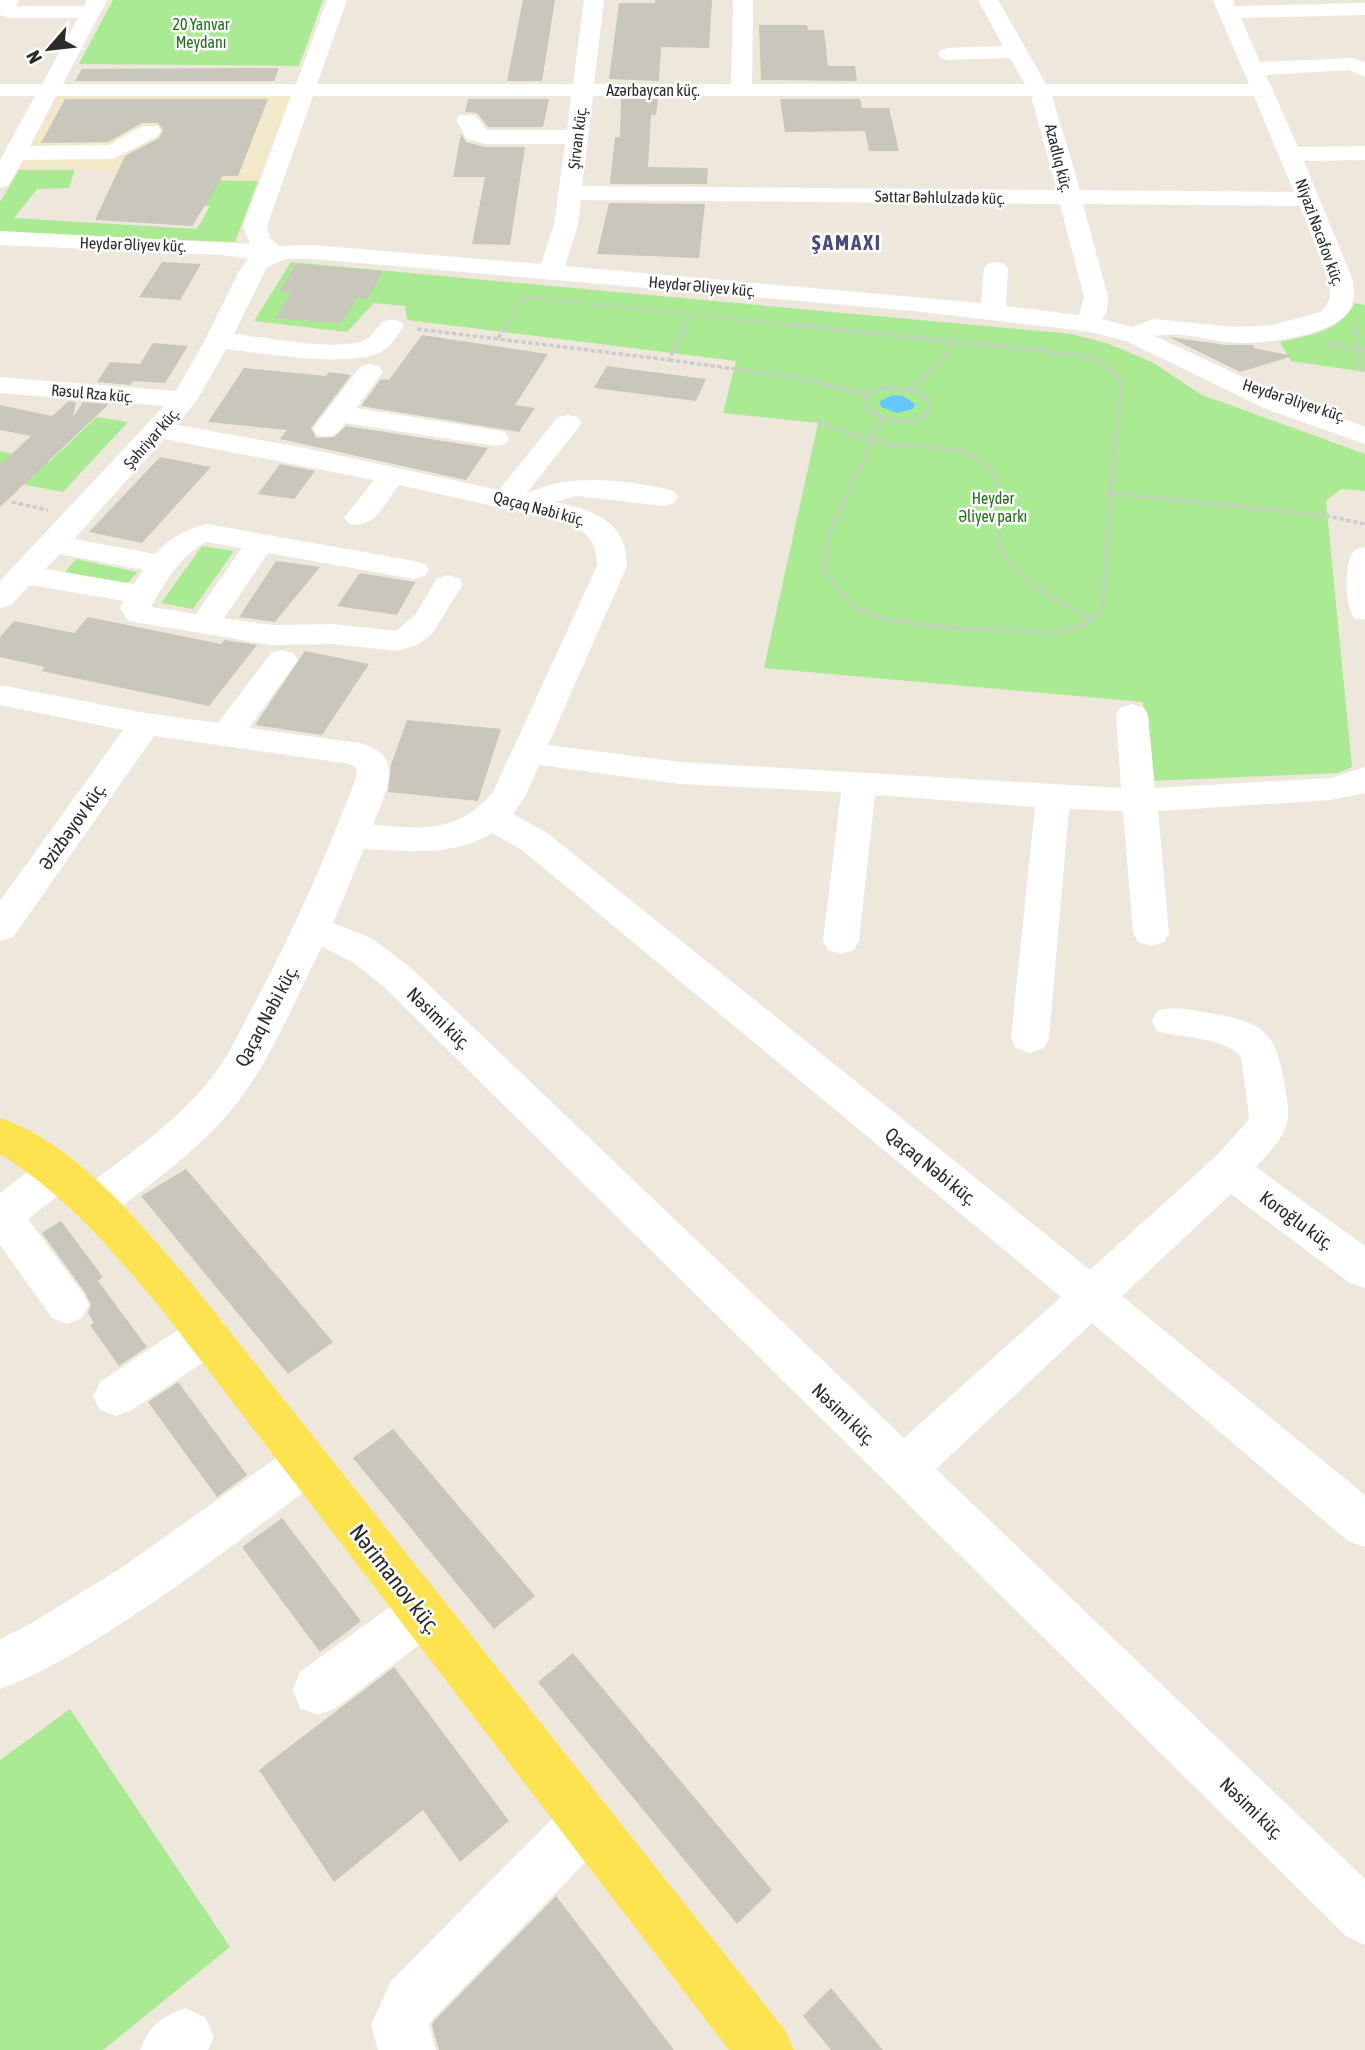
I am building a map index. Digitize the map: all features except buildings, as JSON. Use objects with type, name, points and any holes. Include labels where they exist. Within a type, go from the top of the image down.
[{"type":"main road","name":"Nərimanov küç.","points":[[0,1134],[26,1148],[58,1172],[132,1244],[207,1335],[305,1464],[765,2050]]},
{"type":"street","points":[[9,0],[4,10],[10,12],[94,6]]},
{"type":"street","points":[[269,256],[256,236],[255,226],[337,0]]},
{"type":"street","name":"Şirvan küç.","points":[[545,273],[561,247],[571,193],[594,0]]},
{"type":"street","points":[[741,90],[743,0]]},
{"type":"street","name":"Azadlıq küç.","points":[[988,0],[1047,109],[1096,298],[1094,312],[1086,323]]},
{"type":"street","points":[[0,181],[94,6]]},
{"type":"street","points":[[1226,6],[1364,10]]},
{"type":"street","name":"Niyazi Nəcəfov küç.","points":[[1135,336],[1153,327],[1215,321],[1260,335],[1317,323],[1338,309],[1342,297],[1353,282],[1309,199],[1226,6]]},
{"type":"street","points":[[948,54],[1016,52]]},
{"type":"street","name":"Azərbaycan küç.","points":[[0,90],[304,90],[487,80],[583,90],[1038,89],[1259,80],[1353,64],[1365,71]]},
{"type":"street","points":[[467,120],[475,134],[486,137],[577,137]]},
{"type":"street","points":[[15,153],[113,152],[150,131]]},
{"type":"street","points":[[1290,154],[1365,153]]},
{"type":"street","name":"Səttar Bəhlulzadə küç.","points":[[571,193],[1309,199]]},
{"type":"street","name":"Heydər Əliyev küç.","points":[[0,238],[223,248],[269,256],[312,252],[993,311],[1086,323],[1135,336],[1223,377],[1365,422]]},
{"type":"street","name":"Şəhriyar küç.","points":[[0,599],[160,430],[184,400],[218,340],[251,271],[269,256]]},
{"type":"street","points":[[993,311],[996,269]]},
{"type":"street","points":[[218,340],[342,351],[375,345],[391,326]]},
{"type":"street","points":[[305,456],[370,372]]},
{"type":"street","points":[[1223,377],[1286,408],[1365,436]]},
{"type":"street","name":"Rəsul Rza küç.","points":[[0,385],[184,400]]},
{"type":"street","points":[[340,414],[495,438]]},
{"type":"street","points":[[519,501],[568,423]]},
{"type":"street","name":"Qaçaq Nəbi küç.","points":[[94,1205],[184,1135],[224,1091],[246,1056],[312,930],[352,836],[412,839],[449,836],[472,829],[491,817],[508,797],[612,566],[613,551],[608,538],[598,526],[579,516],[393,474],[160,430]]},
{"type":"street","points":[[359,518],[393,474]]},
{"type":"street","points":[[519,501],[576,487],[664,497]]},
{"type":"street","points":[[414,570],[207,533],[196,534],[186,540],[164,565],[135,608],[139,614],[272,635],[333,634],[406,640],[418,633],[448,584]]},
{"type":"street","points":[[204,625],[260,542]]},
{"type":"street","points":[[54,544],[164,565]]},
{"type":"street","points":[[1365,556],[1365,611]]},
{"type":"street","points":[[24,575],[143,595]]},
{"type":"street","points":[[225,737],[282,660]]},
{"type":"street","points":[[0,695],[145,724],[359,754],[372,763],[374,775],[352,836]]},
{"type":"street","points":[[1132,715],[1151,933]]},
{"type":"street","name":"Əzizbəyov küç.","points":[[0,928],[145,724]]},
{"type":"street","points":[[528,752],[680,773],[859,782],[1053,798],[1141,801],[1331,789],[1363,784]]},
{"type":"street","points":[[841,941],[859,782]]},
{"type":"street","points":[[1030,1038],[1053,798]]},
{"type":"street","name":"Qaçaq Nəbi küç.","points":[[491,817],[512,826],[534,841],[1092,1297],[1365,1525]]},
{"type":"street","name":"Nəsimi küç.","points":[[312,930],[342,938],[369,952],[397,977],[1365,1917]]},
{"type":"street","points":[[902,1470],[1229,1170],[1265,1129],[1269,1116],[1260,1053],[1249,1040],[1233,1032],[1171,1021]]},
{"type":"street","name":"Koroğlu küç.","points":[[1229,1170],[1365,1270]]},
{"type":"street","points":[[58,1172],[1,1216],[67,1305]]},
{"type":"street","points":[[116,1396],[207,1335]]},
{"type":"street","points":[[0,1664],[16,1659],[96,1612],[190,1549],[305,1464]]},
{"type":"street","points":[[318,1690],[422,1613]]},
{"type":"street","points":[[407,2050],[400,2025],[411,2001],[586,1823]]},
{"type":"path","points":[[498,338],[525,297],[545,273]]},
{"type":"path","points":[[525,297],[1074,354],[1092,359],[1117,374],[1121,384],[1110,493],[1103,610],[1092,621],[1074,631],[1054,633],[910,623],[862,611],[839,594],[823,568],[829,533],[882,419]]},
{"type":"path","points":[[669,360],[691,314]]},
{"type":"path","points":[[1355,314],[1361,372]]},
{"type":"path","points":[[391,326],[800,378],[833,384],[867,395],[885,387],[910,389],[927,399],[929,406],[926,412],[908,420],[882,419],[865,408],[867,395]]},
{"type":"path","points":[[910,389],[944,359],[951,342]]},
{"type":"path","points":[[818,424],[839,427],[890,444],[934,445],[959,450],[976,460],[993,474],[1002,488],[999,544],[1008,561],[1032,582],[1092,621]]},
{"type":"path","points":[[1110,493],[1328,516],[1365,524]]},
{"type":"shaded area","points":[[58,96],[290,96],[258,181],[108,180],[111,171],[19,170]]},
{"type":"green space","name":"20 Yanvar Meydanı","points":[[113,0],[323,0],[299,66],[79,64]]},
{"type":"green space","points":[[19,170],[75,170],[69,188],[37,189],[14,218],[197,229],[210,206],[185,204],[157,180],[258,181],[235,242],[0,233],[0,202]]},
{"type":"green space","name":"Heydər Əliyev parkı","points":[[291,262],[1072,334],[1109,344],[1152,362],[1202,395],[1365,454],[1365,491],[1341,489],[1326,501],[1352,767],[1338,773],[1151,781],[1143,702],[764,668],[818,423],[723,413],[736,361],[407,320],[405,306],[374,303],[347,332],[254,321]]},
{"type":"green space","points":[[1355,303],[1365,305],[1365,372],[1291,361],[1280,342],[1323,331],[1349,313]]},
{"type":"green space","points":[[97,417],[128,422],[63,492],[0,480],[0,451],[49,462]]},
{"type":"green space","points":[[202,546],[234,551],[193,609],[161,603]]},
{"type":"green space","points":[[76,559],[137,572],[126,585],[65,572]]},
{"type":"green space","points":[[70,1709],[230,1947],[103,2050],[0,2050],[0,1760]]},
{"type":"water","points":[[893,395],[903,396],[915,404],[913,409],[897,413],[881,407],[880,401]]},
{"type":"district","name":"ŞAMAXI","points":[[847,243]]}]
